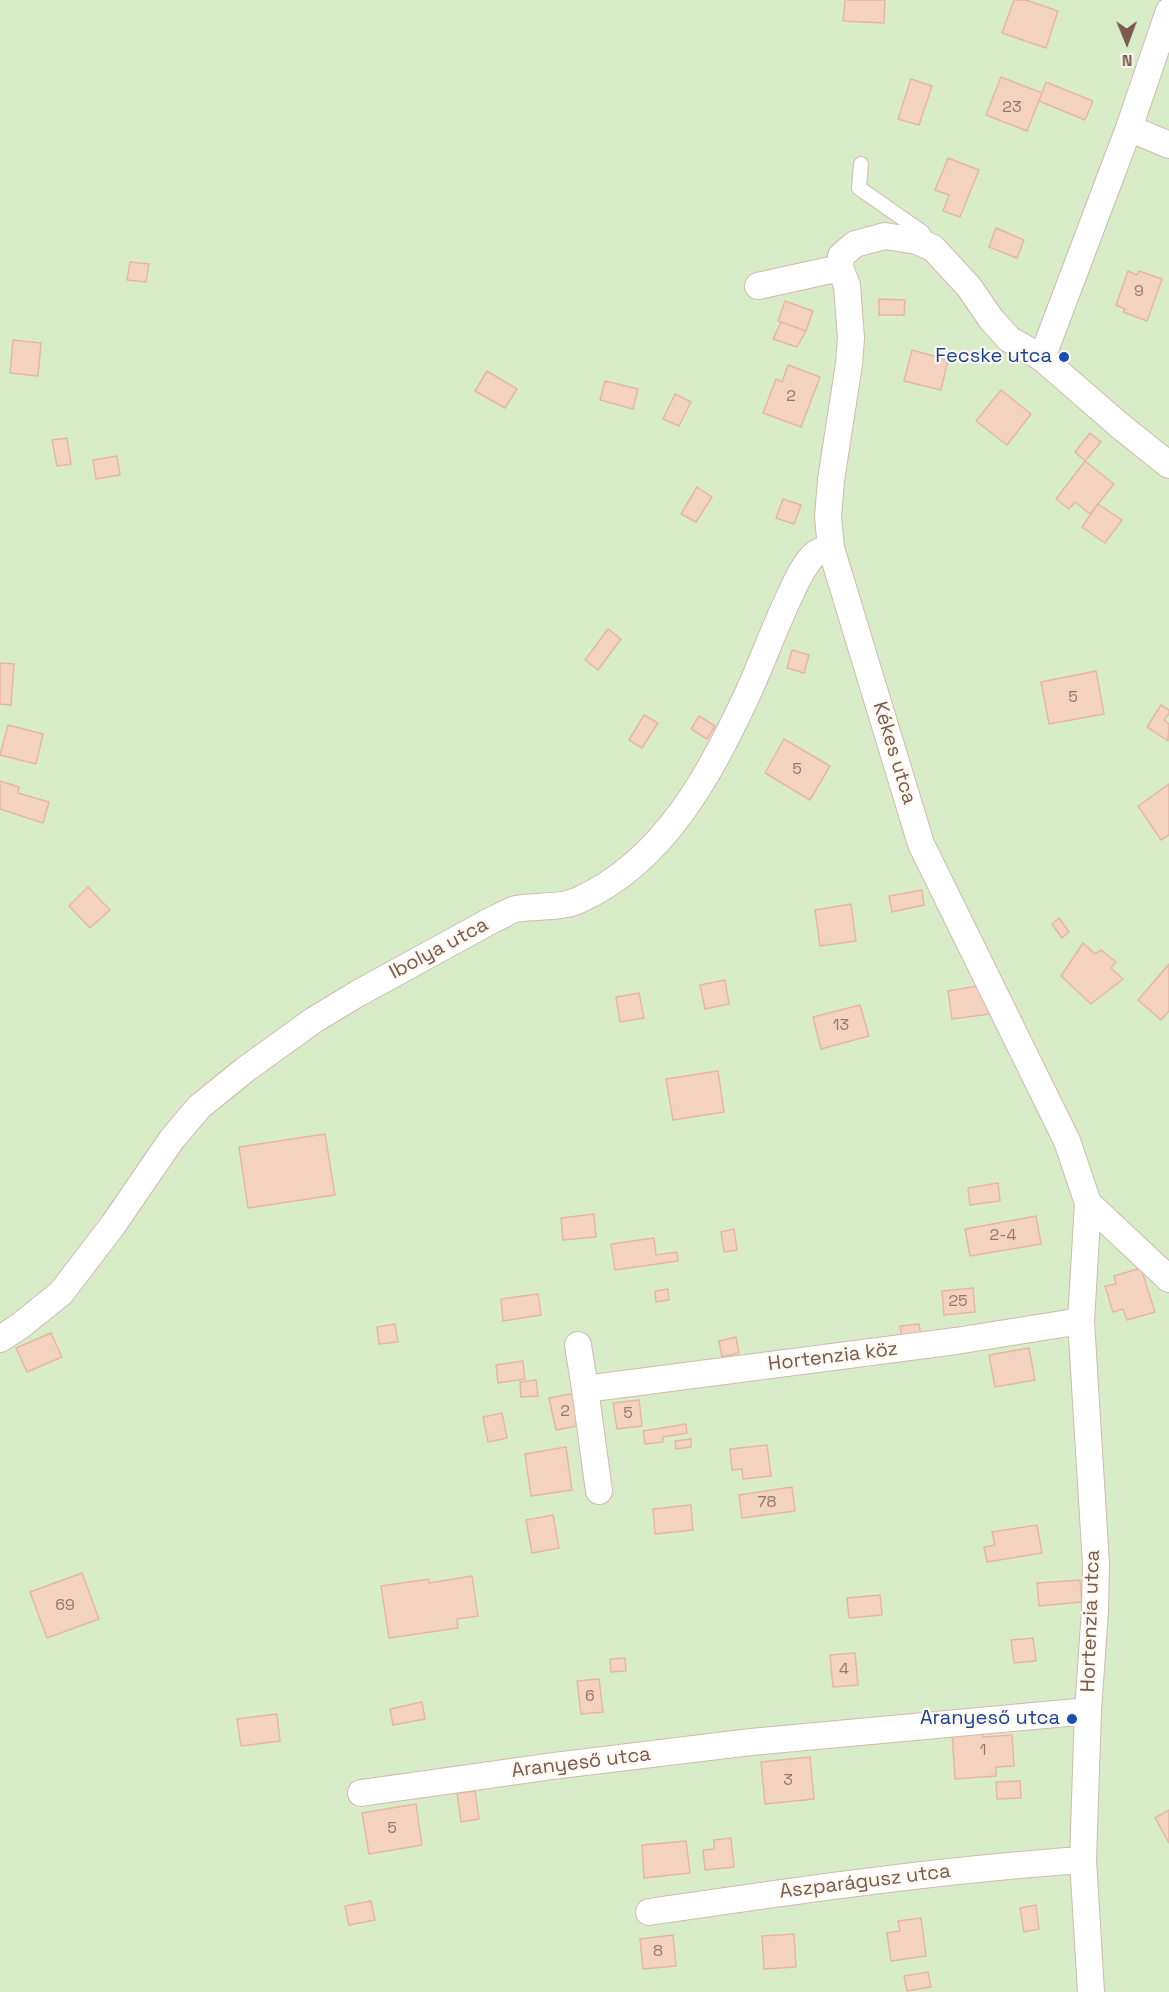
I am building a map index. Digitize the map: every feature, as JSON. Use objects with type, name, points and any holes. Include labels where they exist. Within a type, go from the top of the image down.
[{"type":"street","points":[[1042,358],[1129,128],[1169,11]]},
{"type":"street","points":[[1129,128],[1169,145]]},
{"type":"street","points":[[758,286],[840,268],[841,256],[855,244],[885,236],[917,241],[933,248],[969,287],[991,319],[1009,339],[1042,358],[1169,465]]},
{"type":"street","name":"Kékes utca","points":[[840,268],[847,285],[851,338],[831,480],[828,517],[831,548],[921,844],[1067,1141],[1088,1203],[1081,1322]]},
{"type":"street","name":"Ibolya utca","points":[[0,1339],[61,1293],[113,1225],[172,1138],[199,1107],[246,1069],[314,1020],[482,926],[515,909],[578,901],[603,887],[644,856],[675,823],[711,767],[748,693],[798,578],[815,553],[831,548]]},
{"type":"street","points":[[1088,1203],[1169,1279]]},
{"type":"street","name":"Hortenzia köz","points":[[585,1389],[956,1341],[1081,1322]]},
{"type":"street","name":"Hortenzia utca","points":[[1081,1322],[1096,1564],[1083,1860],[1090,1992]]},
{"type":"street","points":[[578,1345],[599,1491]]},
{"type":"street","name":"Aranyeső utca","points":[[361,1793],[553,1766],[750,1742],[1088,1711]]},
{"type":"street","name":"Aszparágusz utca","points":[[649,1912],[790,1891],[998,1866],[1083,1860]]},
{"type":"lane","points":[[861,164],[859,188],[922,232],[933,248]]},
{"type":"green space","points":[[0,0],[1169,0],[1169,1992],[0,1992]]},
{"type":"building","points":[[845,0],[885,0],[884,23],[843,21]]},
{"type":"building","points":[[1014,0],[1026,0],[1058,11],[1046,48],[1002,33]]},
{"type":"building","points":[[1001,77],[1042,93],[1027,131],[986,115]]},
{"type":"building","points":[[911,79],[932,86],[919,125],[898,119]]},
{"type":"building","points":[[1046,82],[1093,101],[1085,120],[1039,101]]},
{"type":"building","points":[[948,158],[979,170],[960,217],[943,211],[949,195],[935,190]]},
{"type":"building","points":[[996,228],[1024,240],[1017,258],[989,247]]},
{"type":"building","points":[[130,262],[149,264],[146,282],[127,280]]},
{"type":"building","points":[[1128,271],[1137,275],[1139,271],[1162,279],[1147,321],[1123,312],[1125,309],[1116,305]]},
{"type":"building","points":[[879,299],[905,300],[904,315],[879,315]]},
{"type":"building","points":[[785,301],[813,311],[806,331],[778,321]]},
{"type":"building","points":[[781,322],[806,331],[797,347],[773,339]]},
{"type":"building","points":[[13,340],[41,343],[38,376],[10,373]]},
{"type":"building","points":[[912,350],[948,360],[941,390],[904,381]]},
{"type":"building","points":[[788,365],[820,377],[801,427],[763,413],[776,379],[782,382]]},
{"type":"building","points":[[487,371],[517,389],[505,408],[475,391]]},
{"type":"building","points":[[605,381],[638,389],[633,409],[600,400]]},
{"type":"building","points":[[1001,390],[1031,414],[1007,445],[976,421]]},
{"type":"building","points":[[675,394],[691,402],[679,426],[663,419]]},
{"type":"building","points":[[1090,433],[1101,442],[1085,461],[1075,452]]},
{"type":"building","points":[[67,438],[71,464],[57,466],[52,440]]},
{"type":"building","points":[[117,456],[120,475],[96,479],[93,460]]},
{"type":"building","points":[[1085,461],[1114,484],[1090,514],[1075,502],[1069,509],[1056,499]]},
{"type":"building","points":[[697,487],[712,497],[696,522],[681,514]]},
{"type":"building","points":[[783,499],[801,505],[794,524],[776,518]]},
{"type":"building","points":[[1098,504],[1122,520],[1105,543],[1082,527]]},
{"type":"building","points":[[608,629],[621,639],[598,670],[585,660]]},
{"type":"building","points":[[792,650],[809,655],[804,673],[787,668]]},
{"type":"building","points":[[0,663],[14,664],[11,705],[0,704]]},
{"type":"building","points":[[1096,671],[1104,714],[1049,724],[1041,682]]},
{"type":"building","points":[[1161,705],[1169,710],[1164,720],[1169,724],[1168,741],[1147,727]]},
{"type":"building","points":[[644,715],[658,723],[642,748],[629,740]]},
{"type":"building","points":[[699,716],[715,726],[707,739],[691,729]]},
{"type":"building","points":[[8,725],[43,734],[36,764],[0,755]]},
{"type":"building","points":[[784,739],[830,766],[810,800],[765,773]]},
{"type":"building","points":[[0,781],[19,787],[18,793],[49,802],[43,823],[0,809]]},
{"type":"building","points":[[1169,784],[1169,835],[1161,840],[1138,806]]},
{"type":"building","points":[[88,887],[110,910],[90,928],[69,906]]},
{"type":"building","points":[[922,890],[924,905],[892,912],[889,896]]},
{"type":"building","points":[[851,904],[856,941],[820,946],[815,910]]},
{"type":"building","points":[[1059,918],[1069,932],[1062,938],[1052,924]]},
{"type":"building","points":[[1083,943],[1095,954],[1101,950],[1116,962],[1111,968],[1123,979],[1091,1004],[1061,976]]},
{"type":"building","points":[[1169,964],[1169,1011],[1161,1020],[1138,1000]]},
{"type":"building","points":[[725,980],[729,1004],[705,1009],[700,985]]},
{"type":"building","points":[[977,986],[990,1014],[952,1019],[948,991]]},
{"type":"building","points":[[639,993],[644,1018],[620,1022],[616,997]]},
{"type":"building","points":[[860,1005],[869,1036],[821,1049],[813,1017]]},
{"type":"building","points":[[718,1071],[724,1112],[673,1120],[666,1079]]},
{"type":"building","points":[[325,1134],[335,1195],[248,1208],[239,1147]]},
{"type":"building","points":[[998,1183],[1000,1201],[970,1205],[968,1188]]},
{"type":"building","points":[[594,1214],[596,1237],[563,1240],[561,1218]]},
{"type":"building","points":[[1036,1216],[1041,1244],[970,1256],[965,1229]]},
{"type":"building","points":[[734,1229],[737,1250],[724,1252],[721,1232]]},
{"type":"building","points":[[654,1238],[656,1255],[677,1252],[678,1261],[615,1270],[611,1244]]},
{"type":"building","points":[[1141,1268],[1155,1312],[1127,1320],[1123,1309],[1113,1312],[1105,1286],[1116,1284],[1114,1276]]},
{"type":"building","points":[[973,1288],[975,1312],[944,1315],[942,1291]]},
{"type":"building","points":[[668,1289],[669,1300],[656,1302],[655,1291]]},
{"type":"building","points":[[538,1294],[541,1315],[503,1321],[501,1299]]},
{"type":"building","points":[[395,1324],[398,1342],[379,1344],[377,1327]]},
{"type":"building","points":[[919,1324],[921,1337],[902,1340],[900,1326]]},
{"type":"building","points":[[51,1333],[62,1357],[27,1372],[16,1348]]},
{"type":"building","points":[[736,1337],[739,1353],[722,1357],[719,1341]]},
{"type":"building","points":[[1029,1348],[1035,1380],[995,1387],[989,1355]]},
{"type":"building","points":[[523,1361],[525,1379],[498,1383],[496,1365]]},
{"type":"building","points":[[536,1380],[538,1396],[521,1397],[520,1382]]},
{"type":"building","points":[[575,1393],[582,1425],[556,1430],[549,1398]]},
{"type":"building","points":[[639,1400],[642,1426],[617,1429],[613,1403]]},
{"type":"building","points":[[502,1413],[507,1438],[488,1442],[483,1417]]},
{"type":"building","points":[[686,1424],[687,1433],[663,1437],[663,1442],[645,1444],[643,1431]]},
{"type":"building","points":[[691,1439],[691,1447],[676,1449],[675,1441]]},
{"type":"building","points":[[767,1445],[771,1476],[743,1479],[742,1469],[732,1470],[730,1449]]},
{"type":"building","points":[[566,1447],[572,1490],[531,1496],[525,1454]]},
{"type":"building","points":[[792,1487],[795,1511],[742,1518],[739,1495]]},
{"type":"building","points":[[691,1505],[693,1530],[655,1534],[653,1509]]},
{"type":"building","points":[[553,1515],[559,1548],[532,1553],[526,1520]]},
{"type":"building","points":[[1037,1525],[1042,1553],[987,1562],[984,1547],[995,1545],[992,1532]]},
{"type":"building","points":[[82,1573],[99,1619],[47,1638],[30,1592]]},
{"type":"building","points":[[472,1576],[478,1616],[457,1619],[458,1628],[389,1638],[381,1586],[429,1579],[429,1583]]},
{"type":"building","points":[[1080,1580],[1082,1602],[1039,1606],[1037,1583]]},
{"type":"building","points":[[880,1595],[882,1615],[849,1618],[847,1598]]},
{"type":"building","points":[[1033,1638],[1036,1661],[1014,1663],[1011,1640]]},
{"type":"building","points":[[855,1653],[858,1685],[833,1687],[830,1655]]},
{"type":"building","points":[[625,1658],[626,1671],[611,1672],[610,1659]]},
{"type":"building","points":[[599,1679],[603,1712],[581,1714],[577,1681]]},
{"type":"building","points":[[422,1702],[425,1719],[393,1725],[390,1709]]},
{"type":"building","points":[[277,1714],[280,1741],[241,1746],[237,1719]]},
{"type":"building","points":[[983,1729],[983,1737],[1012,1735],[1014,1766],[996,1767],[996,1776],[955,1779],[952,1731]]},
{"type":"building","points":[[810,1757],[814,1799],[765,1804],[761,1762]]},
{"type":"building","points":[[1020,1781],[1021,1798],[997,1799],[996,1782]]},
{"type":"building","points":[[475,1791],[479,1819],[461,1822],[457,1793]]},
{"type":"building","points":[[416,1804],[422,1845],[369,1854],[362,1813]]},
{"type":"building","points":[[1169,1810],[1169,1843],[1155,1818]]},
{"type":"building","points":[[731,1838],[734,1867],[705,1870],[703,1850],[714,1849],[714,1840]]},
{"type":"building","points":[[686,1841],[690,1873],[644,1878],[642,1845]]},
{"type":"building","points":[[371,1901],[375,1920],[349,1925],[345,1906]]},
{"type":"building","points":[[1036,1905],[1039,1929],[1024,1932],[1020,1908]]},
{"type":"building","points":[[921,1918],[926,1956],[891,1961],[887,1933],[900,1931],[898,1921]]},
{"type":"building","points":[[794,1934],[796,1967],[764,1969],[762,1936]]},
{"type":"building","points":[[673,1935],[676,1966],[643,1969],[640,1939]]},
{"type":"building","points":[[928,1972],[931,1987],[907,1991],[904,1976]]},
{"type":"place","name":"Fecske utca","points":[[1064,357]]},
{"type":"place","name":"Aranyeső utca","points":[[1072,1719]]}]
